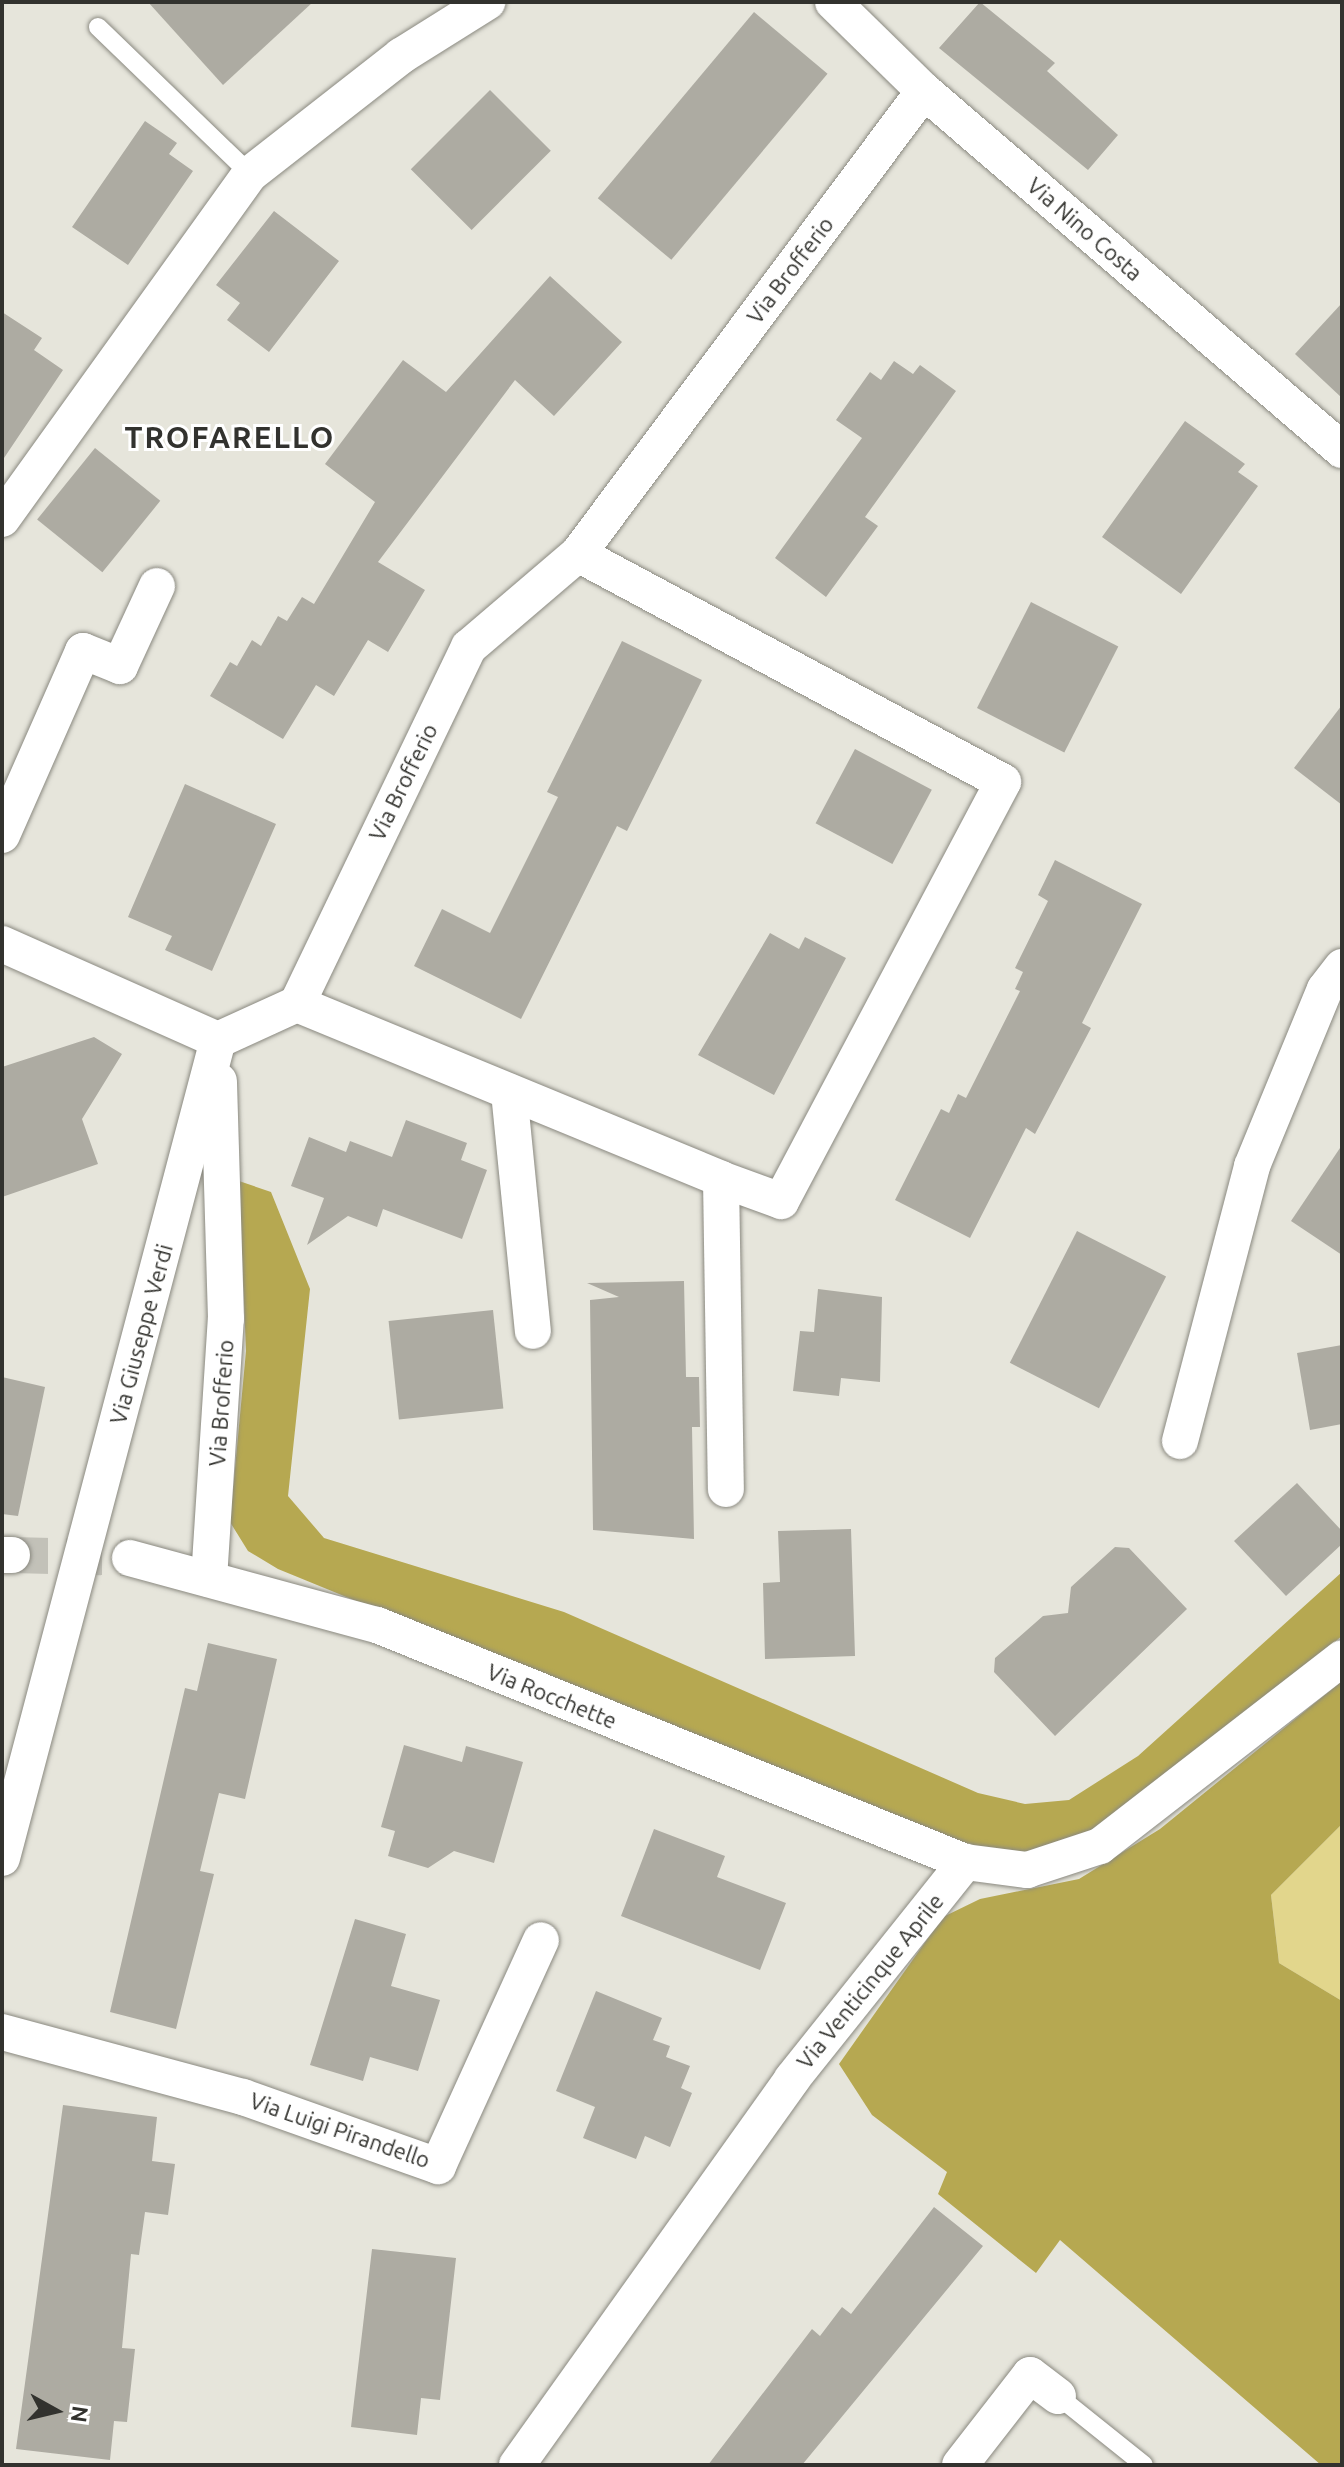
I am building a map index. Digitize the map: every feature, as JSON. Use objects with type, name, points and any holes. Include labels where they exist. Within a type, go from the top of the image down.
[{"type":"street","points":[[2,519],[250,174],[401,56],[487,2]]},
{"type":"street","name":"Via Nino Costa","points":[[833,2],[924,91],[1342,450]]},
{"type":"street","name":"Via Brofferio","points":[[297,1004],[469,647],[578,554],[924,91]]},
{"type":"street","points":[[2,944],[218,1040],[297,1004],[781,1201],[1003,782],[578,554]]},
{"type":"street","points":[[2,835],[83,651],[120,666],[157,586]]},
{"type":"street","points":[[1180,1441],[1252,1166],[1325,989],[1342,967]]},
{"type":"street","name":"Via Brofferio","points":[[209,1579],[226,1319],[218,1040]]},
{"type":"street","name":"Via Giuseppe Verdi","points":[[2,1858],[218,1040]]},
{"type":"street","points":[[509,1092],[533,1331]]},
{"type":"street","points":[[721,1179],[726,1489]]},
{"type":"street","name":"Via Rocchette","points":[[130,1558],[377,1625],[965,1862]]},
{"type":"street","points":[[965,1862],[1027,1870],[1100,1846],[1342,1658]]},
{"type":"street","name":"Via Venticinque Aprile","points":[[517,2465],[792,2079],[965,1862]]},
{"type":"street","name":"Via Luigi Pirandello","points":[[2,2032],[243,2097],[438,2166],[541,1940]]},
{"type":"street","points":[[960,2465],[1030,2375],[1058,2396]]},
{"type":"lane","points":[[98,27],[250,174]]},
{"type":"lane","points":[[1058,2396],[1144,2465]]},
{"type":"shaded area","points":[[239,1181],[271,1192],[310,1289],[288,1496],[324,1538],[564,1612],[978,1793],[1025,1804],[1069,1800],[1138,1756],[1342,1572],[1342,1636],[1100,1831],[1021,1854],[944,1842],[278,1569],[248,1551],[230,1522],[246,1351]]},
{"type":"shaded area","points":[[1342,1681],[1342,1824],[1271,1895],[1279,1963],[1342,2001],[1342,2465],[1321,2465],[1060,2240],[1036,2273],[938,2194],[947,2172],[872,2115],[839,2064],[943,1917],[980,1899],[1079,1879],[1160,1829]]},
{"type":"shaded area","points":[[1342,1824],[1342,2001],[1279,1963],[1271,1895]]},
{"type":"building","points":[[148,2],[313,2],[223,85]]},
{"type":"building","points":[[980,2],[1055,63],[1047,71],[1118,135],[1088,170],[939,48]]},
{"type":"building","points":[[754,12],[828,74],[671,260],[598,198]]},
{"type":"building","points":[[490,90],[551,151],[472,230],[411,169]]},
{"type":"building","points":[[145,121],[177,143],[169,154],[193,171],[128,265],[72,227]]},
{"type":"building","points":[[274,211],[339,261],[269,352],[227,320],[240,303],[216,285]]},
{"type":"building","points":[[550,276],[622,342],[554,416],[515,380],[378,562],[425,590],[388,652],[368,640],[334,696],[316,685],[283,739],[210,696],[230,662],[237,666],[252,640],[261,646],[278,616],[287,621],[302,597],[314,604],[375,502],[325,464],[403,360],[446,392]]},
{"type":"building","points":[[1342,303],[1342,398],[1295,354]]},
{"type":"building","points":[[2,312],[42,338],[34,350],[63,370],[2,461]]},
{"type":"building","points":[[894,361],[913,374],[920,365],[956,391],[865,517],[878,526],[826,597],[775,558],[862,438],[836,420],[870,372],[881,380]]},
{"type":"building","points":[[1185,421],[1245,464],[1238,472],[1258,486],[1181,594],[1102,537]]},
{"type":"building","points":[[95,448],[160,501],[102,572],[37,519]]},
{"type":"building","points":[[1031,602],[1118,646],[1064,753],[977,708]]},
{"type":"building","points":[[622,641],[702,680],[627,831],[617,826],[521,1019],[414,966],[442,909],[490,933],[558,797],[547,792]]},
{"type":"building","points":[[1342,705],[1342,805],[1294,768]]},
{"type":"building","points":[[855,749],[932,790],[892,864],[816,823]]},
{"type":"building","points":[[185,784],[276,824],[212,971],[165,950],[172,936],[128,917]]},
{"type":"building","points":[[1055,860],[1142,904],[1082,1023],[1091,1028],[1035,1134],[1026,1128],[970,1238],[895,1200],[941,1109],[949,1113],[958,1094],[966,1098],[1020,991],[1015,989],[1023,972],[1015,968],[1048,901],[1038,895]]},
{"type":"building","points":[[770,933],[799,949],[805,937],[846,958],[774,1095],[698,1055]]},
{"type":"building","points":[[94,1037],[122,1054],[82,1119],[98,1164],[2,1197],[2,1067]]},
{"type":"building","points":[[406,1120],[467,1143],[461,1160],[487,1170],[462,1239],[383,1209],[377,1227],[348,1216],[307,1245],[324,1198],[291,1186],[309,1137],[346,1152],[350,1141],[392,1157]]},
{"type":"building","points":[[1342,1145],[1342,1255],[1291,1221]]},
{"type":"building","points":[[1077,1231],[1166,1276],[1099,1408],[1010,1363]]},
{"type":"building","points":[[684,1281],[686,1377],[699,1377],[700,1427],[692,1427],[694,1539],[593,1530],[590,1300],[619,1297],[587,1283]]},
{"type":"building","points":[[818,1289],[882,1297],[880,1382],[841,1378],[839,1396],[793,1391],[800,1331],[814,1332]]},
{"type":"building","points":[[493,1310],[503,1408],[399,1419],[389,1321]]},
{"type":"building","points":[[1342,1345],[1342,1424],[1310,1430],[1297,1353]]},
{"type":"building","points":[[2,1377],[45,1387],[18,1516],[2,1514]]},
{"type":"building","points":[[1297,1483],[1342,1531],[1342,1544],[1286,1596],[1234,1541]]},
{"type":"building","points":[[851,1529],[855,1656],[765,1659],[763,1583],[780,1582],[778,1531]]},
{"type":"building","points":[[1115,1547],[1129,1548],[1187,1609],[1055,1736],[994,1672],[995,1658],[1043,1616],[1068,1613],[1071,1587]]},
{"type":"building","points":[[208,1643],[277,1659],[245,1799],[219,1793],[200,1871],[214,1874],[176,2029],[110,2012],[185,1688],[197,1691]]},
{"type":"building","points":[[404,1745],[462,1762],[466,1746],[523,1762],[494,1863],[454,1851],[428,1868],[388,1856],[395,1831],[381,1827]]},
{"type":"building","points":[[654,1829],[725,1856],[717,1877],[786,1903],[760,1970],[621,1916]]},
{"type":"building","points":[[355,1919],[406,1934],[391,1986],[440,2000],[418,2071],[370,2057],[363,2081],[310,2065]]},
{"type":"building","points":[[596,1991],[662,2018],[653,2040],[670,2046],[666,2057],[690,2066],[681,2088],[692,2093],[670,2147],[645,2136],[636,2159],[583,2138],[595,2107],[556,2091]]},
{"type":"building","points":[[63,2105],[157,2117],[152,2161],[175,2164],[168,2215],[145,2212],[139,2255],[131,2254],[122,2348],[135,2349],[127,2422],[114,2421],[110,2460],[16,2449]]},
{"type":"building","points":[[934,2207],[983,2246],[802,2465],[708,2465],[812,2329],[820,2336],[842,2307],[851,2314]]},
{"type":"building","points":[[372,2249],[456,2258],[440,2400],[421,2398],[417,2435],[351,2427]]},
{"type":"tunnel","points":[[12,1555],[130,1558]]},
{"type":"district","name":"TROFARELLO","points":[[230,437]]}]
